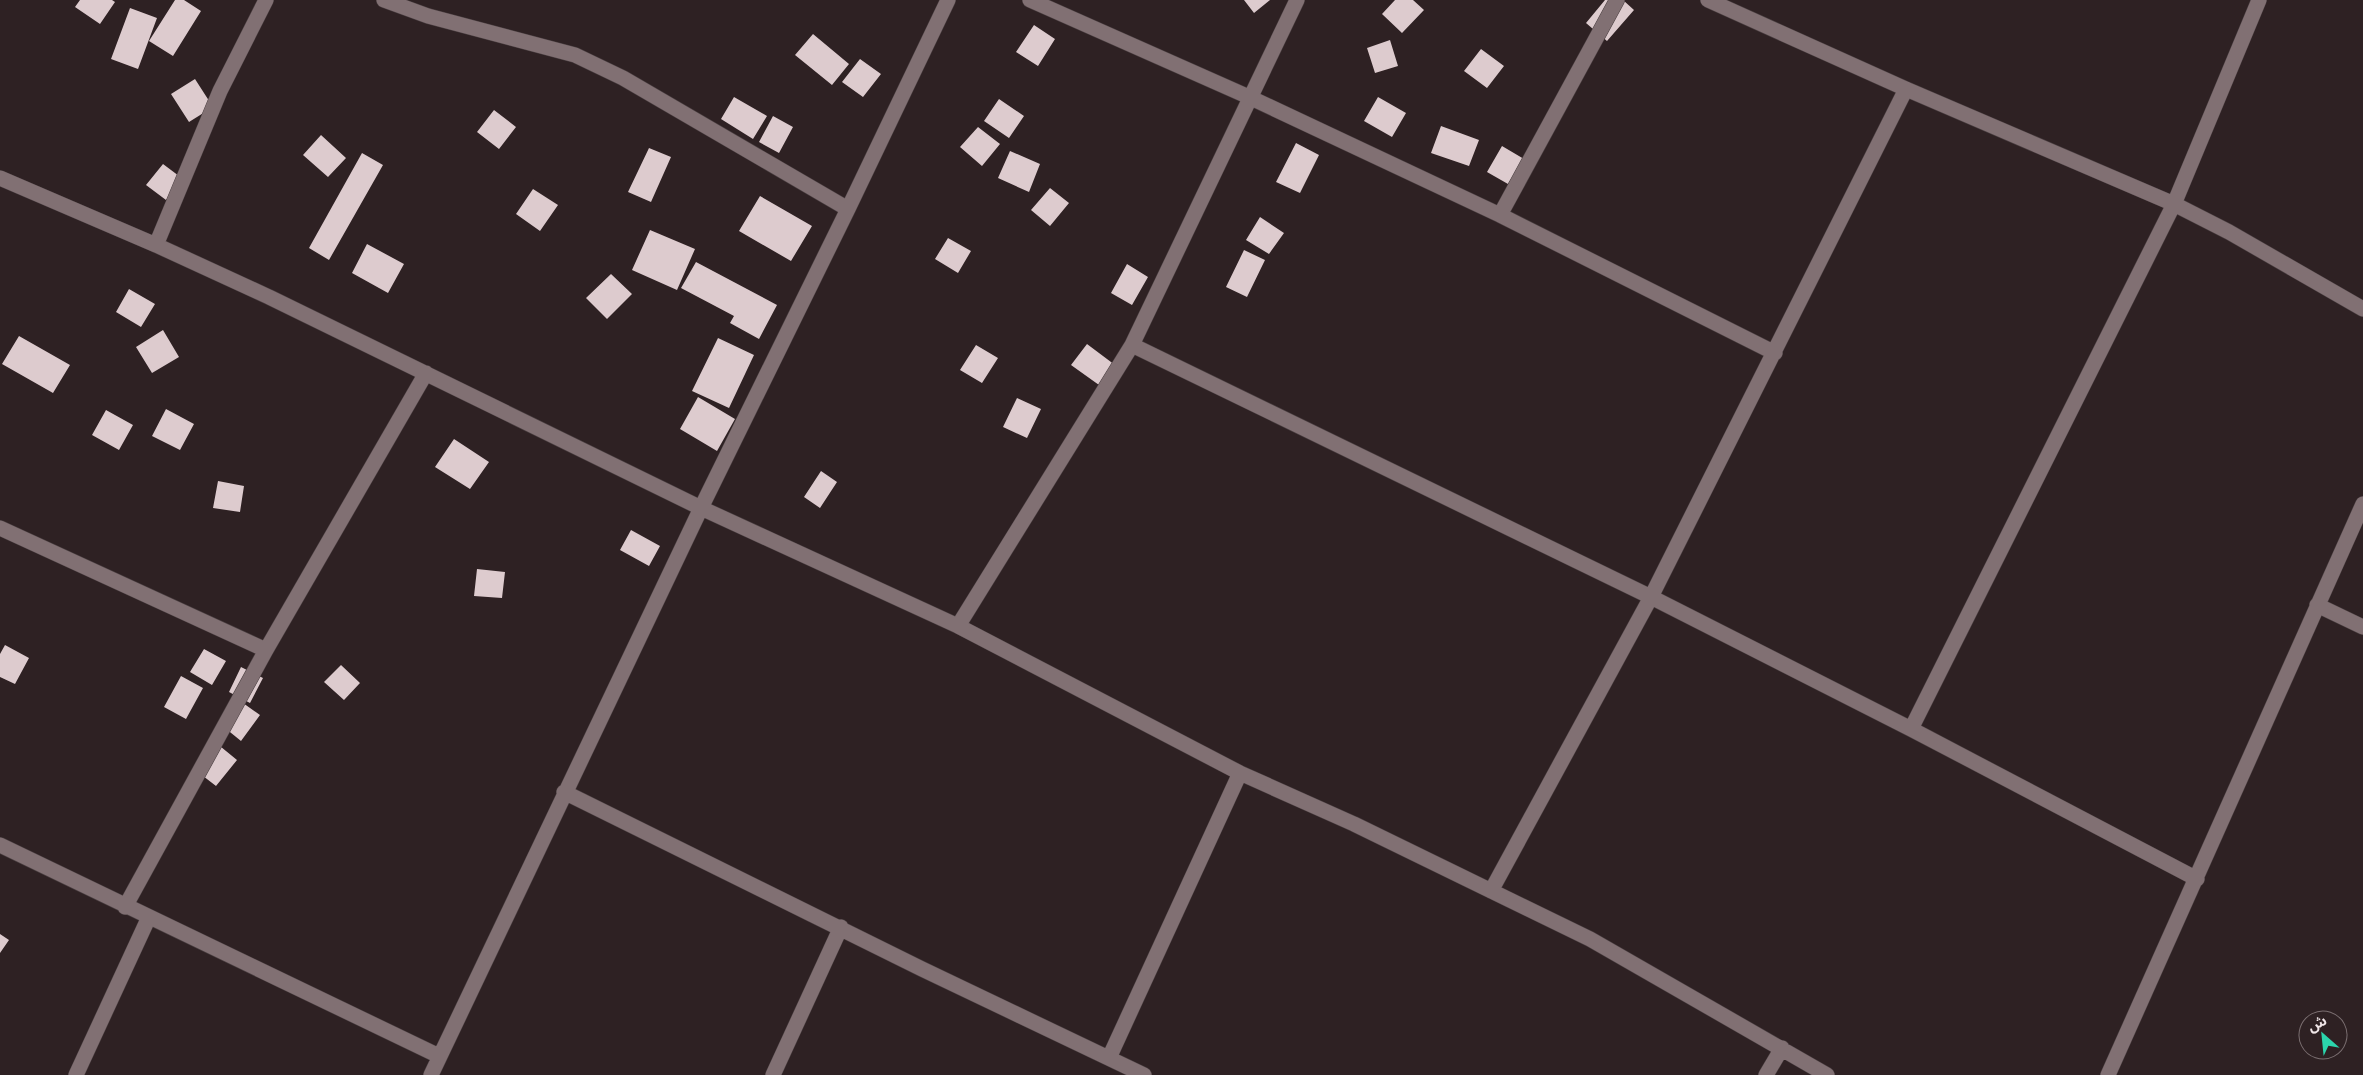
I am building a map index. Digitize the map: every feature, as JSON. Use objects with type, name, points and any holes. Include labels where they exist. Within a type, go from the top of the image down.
[{"type":"street","points":[[156,245],[220,91],[266,0]]},
{"type":"street","points":[[384,0],[428,16],[576,55],[623,78],[848,208]]},
{"type":"street","points":[[431,1075],[564,792],[948,0]]},
{"type":"street","points":[[1030,0],[1249,96],[1500,215],[1775,353]]},
{"type":"street","points":[[958,626],[1132,345],[1249,96],[1297,0]]},
{"type":"street","points":[[1500,215],[1617,0]]},
{"type":"street","points":[[1708,0],[1906,89],[2174,204],[2230,232],[2363,309]]},
{"type":"street","points":[[1912,729],[2174,204],[2259,0]]},
{"type":"street","points":[[1491,891],[1651,597],[1906,89]]},
{"type":"street","points":[[0,178],[156,245],[270,297],[701,508],[958,626],[1240,773],[1354,824],[1590,939],[1827,1075]]},
{"type":"street","points":[[1132,345],[1651,597],[1912,729],[2197,879]]},
{"type":"street","points":[[125,906],[266,650],[426,373]]},
{"type":"street","points":[[2108,1075],[2363,504]]},
{"type":"street","points":[[0,528],[266,650]]},
{"type":"street","points":[[2317,605],[2363,627]]},
{"type":"street","points":[[1109,1058],[1240,773]]},
{"type":"street","points":[[564,792],[922,969],[1144,1075]]},
{"type":"street","points":[[0,845],[439,1056]]},
{"type":"street","points":[[76,1075],[149,917]]},
{"type":"street","points":[[773,1075],[840,927]]},
{"type":"street","points":[[1766,1075],[1782,1048]]},
{"type":"building","points":[[80,0],[112,0],[115,2],[100,24],[75,7]]},
{"type":"building","points":[[175,0],[184,0],[201,11],[173,56],[149,41]]},
{"type":"building","points":[[1244,0],[1270,0],[1254,13]]},
{"type":"building","points":[[1395,0],[1413,0],[1424,10],[1402,33],[1382,14]]},
{"type":"building","points":[[1605,0],[1623,0],[1634,10],[1607,41],[1586,23]]},
{"type":"building","points":[[130,8],[157,18],[138,69],[111,59]]},
{"type":"building","points":[[1034,25],[1055,39],[1038,66],[1016,52]]},
{"type":"building","points":[[813,34],[849,64],[832,85],[795,55]]},
{"type":"building","points":[[1390,40],[1398,66],[1375,73],[1367,48]]},
{"type":"building","points":[[1481,49],[1504,66],[1487,88],[1464,71]]},
{"type":"building","points":[[860,59],[881,74],[863,97],[842,82]]},
{"type":"building","points":[[195,79],[213,107],[189,122],[171,94]]},
{"type":"building","points":[[734,97],[767,116],[753,139],[721,119]]},
{"type":"building","points":[[1378,97],[1406,113],[1392,137],[1364,121]]},
{"type":"building","points":[[999,99],[1024,116],[1009,138],[984,121]]},
{"type":"building","points":[[494,110],[516,127],[499,149],[477,132]]},
{"type":"building","points":[[773,116],[793,127],[779,153],[759,142]]},
{"type":"building","points":[[1441,126],[1479,140],[1469,166],[1431,153]]},
{"type":"building","points":[[978,127],[1000,144],[982,166],[960,147]]},
{"type":"building","points":[[321,135],[346,158],[328,177],[303,155]]},
{"type":"building","points":[[1296,143],[1319,155],[1300,193],[1276,182]]},
{"type":"building","points":[[1502,146],[1524,159],[1508,184],[1487,172]]},
{"type":"building","points":[[649,148],[671,157],[651,202],[628,192]]},
{"type":"building","points":[[1010,151],[1040,164],[1029,192],[998,178]]},
{"type":"building","points":[[362,153],[383,165],[329,260],[309,248]]},
{"type":"building","points":[[163,164],[183,179],[166,200],[146,185]]},
{"type":"building","points":[[1050,188],[1069,203],[1050,226],[1031,210]]},
{"type":"building","points":[[533,189],[558,205],[540,231],[516,214]]},
{"type":"building","points":[[760,196],[812,226],[791,261],[739,231]]},
{"type":"building","points":[[1260,217],[1284,233],[1269,254],[1246,240]]},
{"type":"building","points":[[650,230],[695,249],[677,290],[632,270]]},
{"type":"building","points":[[948,238],[971,251],[958,273],[935,259]]},
{"type":"building","points":[[367,244],[404,264],[388,293],[352,273]]},
{"type":"building","points":[[1244,250],[1265,260],[1247,297],[1226,287]]},
{"type":"building","points":[[696,262],[777,305],[759,339],[730,323],[734,316],[681,288]]},
{"type":"building","points":[[1127,264],[1148,277],[1132,305],[1111,293]]},
{"type":"building","points":[[611,274],[632,294],[607,319],[586,298]]},
{"type":"building","points":[[129,289],[155,304],[141,327],[116,312]]},
{"type":"building","points":[[163,330],[179,357],[152,373],[136,347]]},
{"type":"building","points":[[19,336],[70,365],[53,393],[2,364]]},
{"type":"building","points":[[718,338],[754,355],[729,408],[692,391]]},
{"type":"building","points":[[1087,344],[1115,365],[1099,385],[1071,365]]},
{"type":"building","points":[[976,345],[998,358],[982,383],[960,370]]},
{"type":"building","points":[[698,397],[735,419],[717,451],[680,429]]},
{"type":"building","points":[[1017,398],[1041,409],[1027,438],[1003,427]]},
{"type":"building","points":[[166,409],[194,424],[180,450],[152,436]]},
{"type":"building","points":[[106,410],[133,425],[119,450],[92,435]]},
{"type":"building","points":[[454,439],[489,462],[470,489],[435,467]]},
{"type":"building","points":[[821,471],[837,482],[820,508],[804,497]]},
{"type":"building","points":[[218,481],[244,486],[240,512],[213,508]]},
{"type":"building","points":[[631,530],[660,546],[649,566],[620,550]]},
{"type":"building","points":[[477,569],[505,572],[502,598],[474,596]]},
{"type":"building","points":[[5,645],[29,658],[15,684],[0,677],[0,654]]},
{"type":"building","points":[[204,649],[226,661],[212,685],[190,672]]},
{"type":"building","points":[[341,665],[360,683],[344,700],[324,682]]},
{"type":"building","points":[[241,667],[263,678],[250,703],[229,692]]},
{"type":"building","points":[[181,676],[203,688],[186,719],[164,707]]},
{"type":"building","points":[[243,703],[260,715],[241,741],[225,728]]},
{"type":"building","points":[[215,742],[237,760],[216,786],[194,769]]},
{"type":"building","points":[[0,934],[9,940],[0,953]]}]
